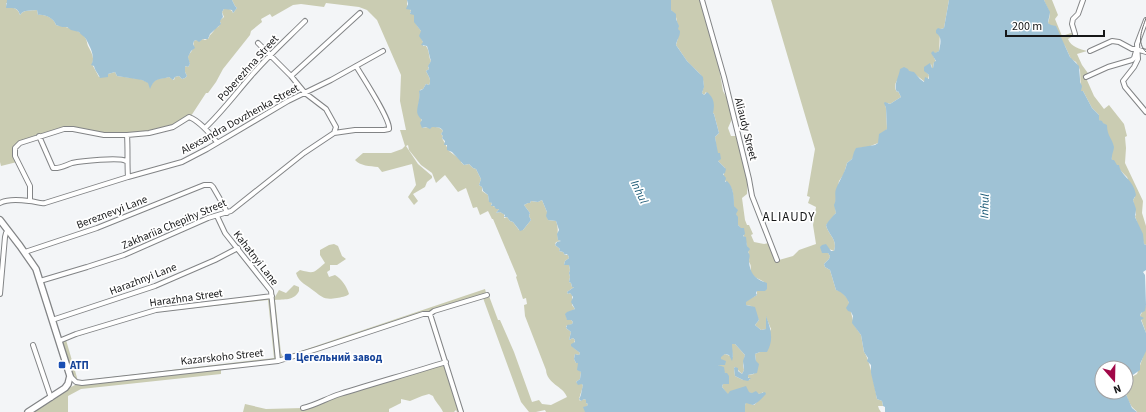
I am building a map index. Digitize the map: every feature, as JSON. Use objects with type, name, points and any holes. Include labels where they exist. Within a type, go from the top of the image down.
[{"type":"street","name":"Aliaudy Street","points":[[702,0],[724,77],[752,196],[777,260]]},
{"type":"street","points":[[1075,34],[1072,24],[1073,19],[1078,14],[1083,0]]},
{"type":"street","points":[[291,76],[360,13]]},
{"type":"street","points":[[1086,77],[1132,60],[1146,20]]},
{"type":"street","name":"Poberezhna Street","points":[[205,128],[221,112],[270,54],[305,21]]},
{"type":"street","points":[[1090,51],[1112,41],[1119,42],[1132,49],[1146,52]]},
{"type":"street","points":[[258,43],[291,76],[305,93],[328,111],[336,126],[334,133]]},
{"type":"street","points":[[1136,49],[1138,59],[1134,67],[1122,81],[1125,87],[1146,112]]},
{"type":"street","name":"Alexsandra Dovzhenka Street","points":[[0,203],[5,201],[30,200],[45,203],[182,162],[383,51]]},
{"type":"street","name":"Zakhariia Chepihy Street","points":[[40,281],[87,268],[208,218],[231,211],[304,153],[334,133],[355,130],[384,130],[389,128],[390,126],[386,117],[356,66]]},
{"type":"street","points":[[30,200],[30,186],[15,156],[15,148],[20,143],[39,136],[70,128],[98,134],[127,135],[149,133],[168,129],[189,117],[205,128],[217,142]]},
{"type":"street","points":[[127,135],[128,157],[126,161],[128,177]]},
{"type":"street","points":[[39,136],[54,168],[76,162],[119,159],[126,161]]},
{"type":"street","name":"Bereznevyi Lane","points":[[25,252],[97,228],[204,185],[211,185],[213,187],[227,213]]},
{"type":"street","name":"Kahatnyi Lane","points":[[217,216],[225,233],[270,288],[278,361]]},
{"type":"street","points":[[0,220],[34,266],[70,376],[68,384],[65,388],[28,412]]},
{"type":"street","points":[[0,294],[4,237],[8,231]]},
{"type":"street","name":"Harazhnyi Lane","points":[[52,320],[159,284],[215,260],[238,248]]},
{"type":"street","name":"Kazarskoho Street","points":[[70,376],[76,382],[82,383],[278,361],[310,352],[423,314],[430,314],[434,310],[487,295]]},
{"type":"street","name":"Harazhna Street","points":[[59,341],[76,334],[156,310],[272,296]]},
{"type":"street","points":[[430,314],[461,412]]},
{"type":"street","points":[[33,344],[51,398]]},
{"type":"street","points":[[303,408],[313,406],[340,394],[446,362]]},
{"type":"green space","points":[[0,0],[7,0],[7,7],[15,8],[20,15],[26,11],[37,10],[38,15],[49,17],[56,25],[72,29],[84,36],[93,57],[92,64],[99,77],[108,76],[108,74],[115,72],[117,76],[140,79],[152,84],[155,80],[159,79],[169,77],[174,80],[175,77],[179,76],[182,79],[187,76],[185,67],[188,67],[190,64],[188,56],[193,48],[194,41],[209,38],[215,28],[221,23],[219,21],[224,17],[222,12],[224,9],[229,9],[233,13],[237,8],[232,0],[407,0],[407,5],[411,11],[410,13],[414,14],[416,24],[421,31],[423,46],[426,46],[431,61],[428,67],[429,69],[426,71],[430,83],[429,85],[426,84],[423,89],[420,90],[418,114],[421,117],[422,128],[434,127],[443,131],[441,134],[443,136],[442,138],[449,151],[461,160],[464,165],[469,164],[476,169],[481,179],[479,185],[482,187],[482,191],[488,195],[489,201],[492,203],[491,205],[499,209],[496,213],[500,212],[504,214],[504,218],[507,217],[519,230],[523,230],[531,220],[529,216],[530,213],[524,205],[530,203],[531,201],[538,202],[542,200],[547,212],[548,220],[556,221],[558,228],[558,240],[561,241],[556,242],[555,245],[560,249],[559,251],[563,252],[565,255],[568,255],[569,258],[565,261],[564,265],[569,265],[569,282],[571,283],[572,287],[574,287],[567,292],[568,294],[570,293],[572,295],[572,305],[575,309],[566,314],[567,319],[573,322],[572,324],[566,326],[566,328],[571,332],[569,340],[573,338],[575,340],[573,347],[580,353],[579,355],[575,354],[574,359],[576,363],[578,363],[578,369],[581,372],[580,379],[576,382],[578,384],[582,384],[583,386],[579,399],[580,401],[584,399],[586,400],[586,403],[588,404],[585,412],[546,412],[545,410],[529,412],[521,402],[483,298],[489,296],[498,320],[500,320],[514,352],[532,402],[539,400],[542,404],[551,405],[567,397],[562,390],[549,379],[547,375],[525,316],[524,305],[527,304],[526,298],[523,299],[516,277],[517,276],[493,219],[488,211],[480,215],[477,207],[473,208],[466,188],[458,192],[445,175],[436,183],[432,173],[421,165],[409,150],[408,145],[406,146],[418,164],[432,176],[425,187],[413,194],[418,201],[414,205],[408,197],[416,185],[412,164],[382,172],[378,167],[362,165],[355,160],[363,153],[391,153],[402,149],[405,146],[400,130],[406,130],[400,101],[401,75],[377,20],[367,10],[359,7],[326,3],[324,7],[301,4],[293,5],[272,17],[270,14],[261,19],[262,22],[251,31],[250,35],[223,69],[216,82],[208,93],[206,93],[191,116],[172,126],[142,133],[110,134],[70,128],[16,145],[17,162],[1,166]]},
{"type":"green space","points":[[671,0],[700,0],[719,68],[723,91],[728,100],[732,119],[728,128],[731,136],[736,136],[748,178],[747,194],[742,198],[745,220],[753,234],[751,235],[754,242],[764,244],[769,243],[779,260],[793,256],[799,250],[816,244],[813,225],[816,207],[808,203],[810,197],[807,196],[815,149],[771,0],[949,0],[944,28],[941,29],[940,32],[939,51],[933,55],[936,62],[934,62],[933,68],[931,64],[926,72],[929,75],[928,79],[925,82],[916,75],[899,77],[895,84],[895,88],[901,97],[890,104],[888,103],[885,105],[887,129],[878,143],[868,147],[859,148],[852,159],[847,163],[844,174],[839,181],[835,206],[836,213],[826,225],[834,240],[835,247],[834,251],[829,249],[825,253],[828,253],[830,256],[824,264],[825,267],[830,270],[836,290],[841,291],[848,299],[854,325],[861,335],[864,352],[874,382],[877,399],[882,401],[883,406],[878,406],[881,412],[745,412],[746,402],[754,405],[763,396],[763,392],[758,394],[734,390],[728,395],[722,387],[723,384],[729,384],[725,373],[718,365],[721,356],[725,354],[733,357],[732,344],[735,344],[745,355],[743,365],[744,370],[742,374],[735,367],[735,376],[743,380],[750,380],[748,375],[754,374],[756,361],[755,354],[760,352],[771,329],[766,317],[766,329],[761,330],[755,325],[759,320],[751,306],[746,305],[746,301],[757,295],[757,291],[762,291],[764,282],[755,277],[751,272],[746,242],[738,225],[733,192],[724,177],[725,168],[718,161],[715,137],[719,133],[710,97],[706,92],[704,95],[702,93],[703,82],[700,74],[687,61],[676,45],[678,38],[678,27],[676,17],[671,10]]},
{"type":"green space","points":[[1044,0],[1052,0],[1058,15],[1055,19],[1062,36],[1074,32],[1075,35],[1068,39],[1069,42],[1076,47],[1087,51],[1077,54],[1082,65],[1090,76],[1086,78],[1094,96],[1104,109],[1109,105],[1124,124],[1127,136],[1125,137],[1125,163],[1143,201],[1142,213],[1146,226],[1146,245],[1144,244],[1135,216],[1133,200],[1135,197],[1127,177],[1112,160],[1106,133],[1107,127],[1099,120],[1099,115],[1092,108],[1083,91],[1081,91],[1080,70],[1076,62],[1071,59],[1065,46],[1048,23],[1049,10]]},
{"type":"green space","points":[[334,244],[338,246],[342,256],[346,259],[337,265],[330,265],[330,270],[327,272],[329,277],[335,275],[340,279],[346,286],[349,294],[342,297],[327,299],[304,284],[296,273],[300,270],[314,272],[318,269],[325,263],[320,255],[320,250]]},
{"type":"green space","points":[[238,247],[273,290],[275,297],[279,290],[286,293],[294,285],[299,287],[299,291],[292,298],[275,300],[281,353],[283,357],[485,289],[486,293],[430,311],[422,312],[281,359],[273,292]]},
{"type":"green space","points":[[270,298],[276,359],[79,382],[73,378],[62,341],[153,311]],"holes":[[[268,300],[274,358],[78,381],[66,340],[150,313]]]},
{"type":"green space","points":[[1146,305],[1146,333],[1140,316]]},
{"type":"green space","points":[[1146,351],[1146,412],[1137,412],[1128,400],[1134,400],[1134,376],[1137,374]]},
{"type":"green space","points":[[443,363],[445,364],[460,412],[457,412],[456,410],[454,412],[443,412],[433,396],[429,394],[410,401],[401,399],[401,403],[389,409],[389,412],[243,412],[245,404],[266,409],[303,408]]},
{"type":"green space","points":[[221,369],[221,374],[81,389],[68,396],[68,412],[31,412],[77,384]]},
{"type":"water","points":[[7,0],[232,0],[237,8],[233,13],[232,10],[224,9],[222,12],[223,17],[220,21],[221,24],[210,34],[208,39],[203,39],[199,42],[196,40],[194,41],[193,44],[195,48],[191,51],[188,57],[190,64],[188,67],[185,67],[187,76],[185,78],[182,79],[179,76],[175,77],[173,80],[169,77],[158,80],[154,82],[150,89],[148,83],[142,80],[117,76],[115,72],[108,74],[108,77],[100,78],[94,66],[91,65],[93,55],[89,45],[79,32],[71,30],[67,27],[56,25],[53,20],[48,17],[38,15],[37,10],[26,11],[20,15],[17,9],[6,8]]},
{"type":"water","name":"Inhul","points":[[407,0],[671,0],[671,10],[676,14],[676,19],[679,26],[678,29],[680,31],[676,45],[687,61],[703,77],[704,87],[702,93],[704,95],[707,92],[713,101],[713,113],[719,133],[715,137],[718,153],[720,153],[721,159],[718,161],[726,169],[725,173],[723,174],[726,178],[725,182],[727,181],[732,190],[734,206],[738,210],[736,214],[738,217],[738,225],[741,228],[744,228],[745,234],[743,236],[746,237],[747,246],[750,249],[748,252],[750,256],[749,261],[752,273],[759,280],[767,283],[767,289],[765,291],[757,291],[757,295],[746,302],[746,305],[755,307],[759,320],[755,325],[761,330],[766,329],[766,316],[770,330],[771,339],[767,352],[755,354],[756,361],[759,364],[757,373],[748,375],[748,378],[751,378],[748,381],[735,376],[735,367],[738,368],[738,371],[742,374],[744,370],[743,361],[745,355],[735,344],[732,344],[732,361],[729,355],[725,354],[721,357],[721,359],[726,361],[725,365],[718,365],[724,367],[725,373],[729,376],[729,384],[723,384],[722,387],[728,394],[730,391],[746,386],[749,392],[752,393],[756,391],[759,394],[765,392],[766,394],[758,402],[753,405],[746,403],[745,412],[585,412],[583,407],[587,406],[588,404],[586,403],[586,400],[584,399],[581,401],[579,399],[583,386],[582,384],[578,385],[576,382],[580,379],[581,372],[577,370],[578,363],[576,363],[574,359],[575,354],[579,355],[580,353],[571,346],[575,340],[573,338],[569,340],[571,332],[566,328],[567,325],[572,324],[573,322],[571,320],[567,320],[565,314],[575,309],[571,302],[573,297],[567,292],[574,287],[572,287],[571,283],[569,282],[569,265],[564,265],[565,261],[569,258],[568,255],[565,255],[563,252],[559,251],[560,249],[555,245],[557,242],[561,241],[558,240],[557,234],[559,230],[556,221],[548,220],[546,216],[547,212],[542,200],[538,202],[531,201],[530,203],[524,205],[530,213],[529,216],[531,220],[523,230],[520,231],[513,222],[507,217],[504,217],[505,215],[500,212],[496,213],[499,209],[491,206],[492,203],[489,202],[488,195],[479,185],[481,179],[476,169],[469,164],[464,165],[452,152],[447,150],[447,145],[444,145],[445,141],[441,134],[443,131],[442,129],[432,127],[430,129],[426,127],[422,128],[420,123],[422,120],[417,113],[419,91],[423,89],[426,84],[429,85],[430,83],[430,79],[426,71],[429,69],[428,66],[431,61],[427,46],[421,45],[423,42],[419,36],[421,31],[414,22],[414,15],[410,14],[411,10],[406,9],[408,4]]},
{"type":"water","name":"Inhul","points":[[949,0],[1044,0],[1050,12],[1048,23],[1056,26],[1070,57],[1079,66],[1080,82],[1082,86],[1081,91],[1083,91],[1092,108],[1099,115],[1099,120],[1107,125],[1114,147],[1112,160],[1119,165],[1120,169],[1130,181],[1134,189],[1136,195],[1133,200],[1136,209],[1135,217],[1143,234],[1144,244],[1146,245],[1146,270],[1143,272],[1145,275],[1146,305],[1145,311],[1141,313],[1140,316],[1144,318],[1141,320],[1146,333],[1146,351],[1140,364],[1140,370],[1134,374],[1134,360],[1094,360],[1094,400],[1128,400],[1132,408],[1137,412],[885,412],[885,407],[883,406],[882,401],[877,399],[871,373],[871,365],[867,361],[868,358],[864,352],[861,335],[852,323],[853,316],[851,312],[846,308],[849,303],[844,295],[836,290],[830,270],[825,267],[824,264],[830,256],[828,253],[822,253],[820,247],[826,244],[831,251],[834,251],[835,243],[826,225],[836,213],[834,205],[836,189],[847,163],[852,159],[856,148],[875,145],[878,143],[879,134],[887,129],[886,108],[884,103],[890,104],[901,97],[896,89],[900,69],[904,67],[909,71],[914,72],[924,82],[925,77],[929,79],[929,75],[924,71],[924,67],[930,63],[933,68],[934,62],[936,61],[931,53],[933,51],[935,53],[939,51],[940,44],[940,37],[936,33],[936,30],[938,28],[944,28]]},
{"type":"tram line","points":[[1146,18],[1141,36],[1141,44],[1146,52]]},
{"type":"place","name":"Цегельний завод","points":[[288,357]]},
{"type":"place","name":"АТП","points":[[62,365]]},
{"type":"district","name":"ALIAUDY","points":[[789,217]]}]
